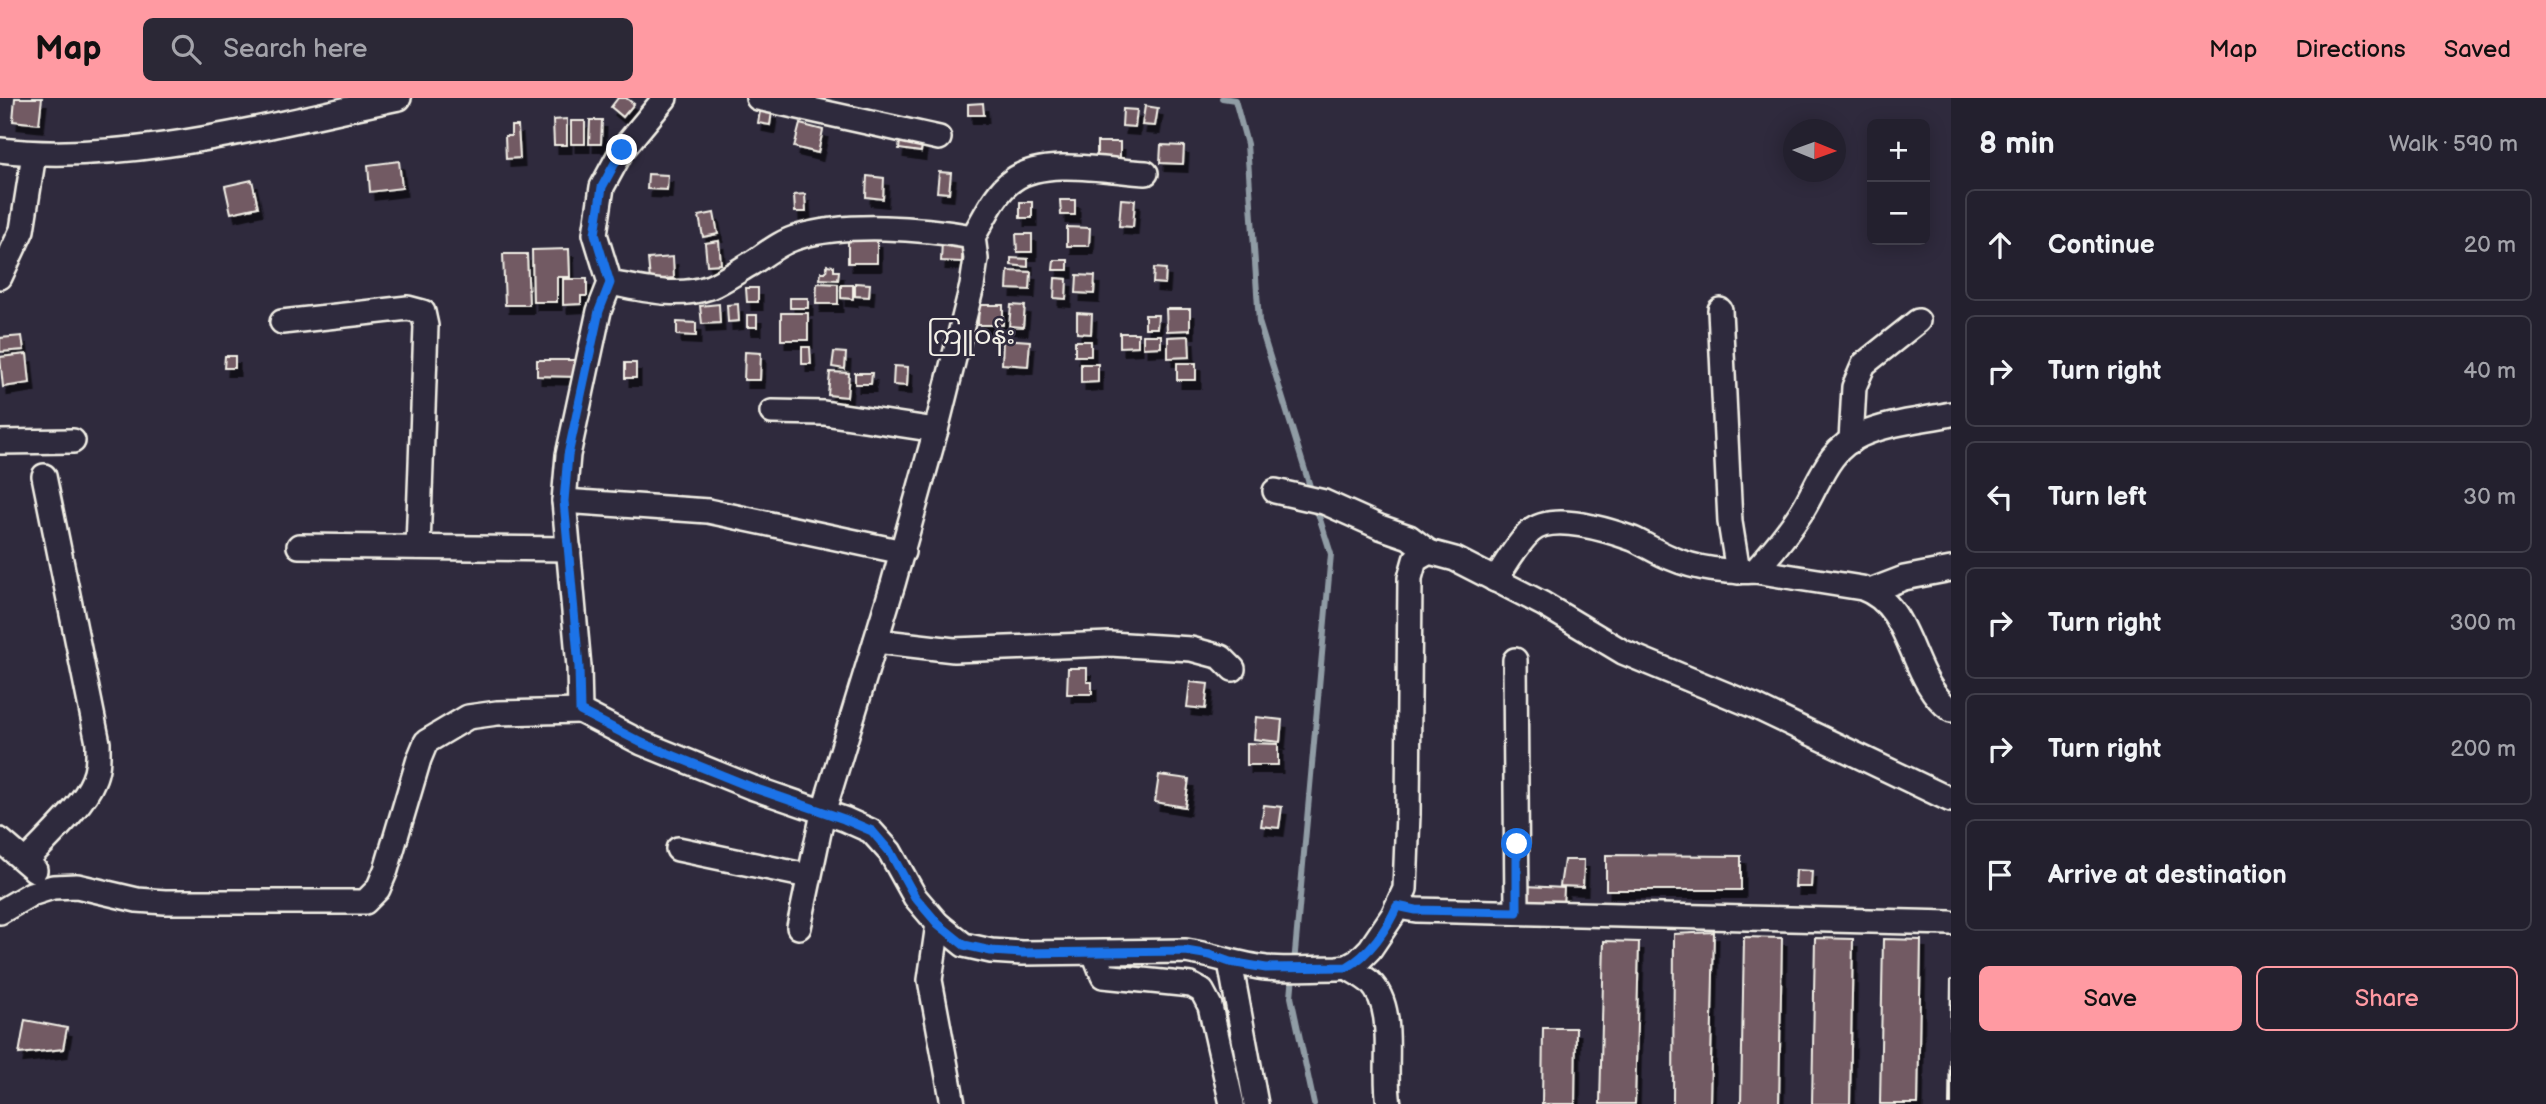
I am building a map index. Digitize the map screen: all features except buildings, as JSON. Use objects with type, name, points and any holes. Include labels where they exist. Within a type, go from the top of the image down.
[{"type":"street","points":[[0,150],[34,154],[122,149],[216,136],[399,98]]},
{"type":"street","points":[[580,711],[579,667],[564,501],[568,455],[599,311],[610,283],[595,234],[602,187],[622,150],[665,98]]},
{"type":"street","points":[[758,98],[939,138]]},
{"type":"street","points":[[0,277],[23,230],[34,154]]},
{"type":"street","points":[[799,927],[822,813],[876,641],[936,430],[972,286],[976,258],[973,237],[1001,191],[1011,180],[1021,175],[1055,167],[1146,173]]},
{"type":"street","points":[[610,283],[671,293],[690,292],[712,286],[795,237],[828,230],[861,228],[973,237]]},
{"type":"street","points":[[282,322],[408,308],[423,312],[426,326],[418,547]]},
{"type":"street","points":[[1720,310],[1730,523],[1747,572]]},
{"type":"street","points":[[1852,441],[1854,387],[1864,364],[1918,321]]},
{"type":"street","points":[[772,412],[824,413],[936,430]]},
{"type":"street","points":[[1747,572],[1791,527],[1835,452],[1860,435],[1951,414]]},
{"type":"street","points":[[0,442],[73,440]]},
{"type":"street","points":[[26,861],[83,799],[98,766],[98,743],[44,476]]},
{"type":"street","points":[[1275,491],[1314,500],[1409,537],[1429,552],[1455,559],[1543,604],[1623,652],[1754,706],[1951,800]]},
{"type":"street","points":[[564,501],[708,511],[902,552]]},
{"type":"street","points":[[1495,580],[1532,530],[1552,523],[1576,524],[1633,539],[1673,559],[1870,591],[1888,603],[1927,685],[1951,709]]},
{"type":"street","points":[[299,545],[569,549]]},
{"type":"street","points":[[0,912],[32,894],[53,887],[77,886],[137,900],[165,902],[365,902],[378,889],[386,870],[426,742],[468,717],[496,713],[580,711],[654,748],[872,831],[890,852],[915,897],[938,924],[964,945],[991,951],[1186,951],[1266,968],[1347,967],[1370,949],[1406,908],[1410,578],[1415,560],[1429,552]]},
{"type":"street","points":[[1870,591],[1904,578],[1951,569]]},
{"type":"street","points":[[876,641],[954,650],[1110,644],[1191,649],[1221,657],[1233,668]]},
{"type":"street","points":[[1515,660],[1517,912]]},
{"type":"street","points":[[0,840],[53,887]]},
{"type":"street","points":[[678,849],[808,876]]},
{"type":"street","points":[[1406,908],[1951,923]]},
{"type":"street","points":[[938,924],[930,980],[953,1104]]},
{"type":"street","points":[[1094,953],[1103,976],[1191,985],[1202,991],[1210,1006],[1232,1104]]},
{"type":"street","points":[[1230,962],[1256,1104]]},
{"type":"street","points":[[1347,967],[1370,982],[1382,999],[1389,1104]]},
{"type":"waterway","points":[[1222,98],[1235,100],[1247,144],[1259,322],[1312,493]]},
{"type":"waterway","points":[[1314,1104],[1291,997],[1331,554],[1316,507]]},
{"type":"district","name":"ကြူဝန်း","points":[[971,336]]},
{"type":"route","points":[[622,150],[602,187],[595,234],[610,283],[599,311],[568,455],[564,501],[574,599],[580,711],[642,743],[751,787],[872,831],[890,852],[915,897],[938,924],[964,945],[991,951],[1186,951],[1266,968],[1347,967],[1370,949],[1397,906],[1416,910],[1517,912],[1517,844]]}]
